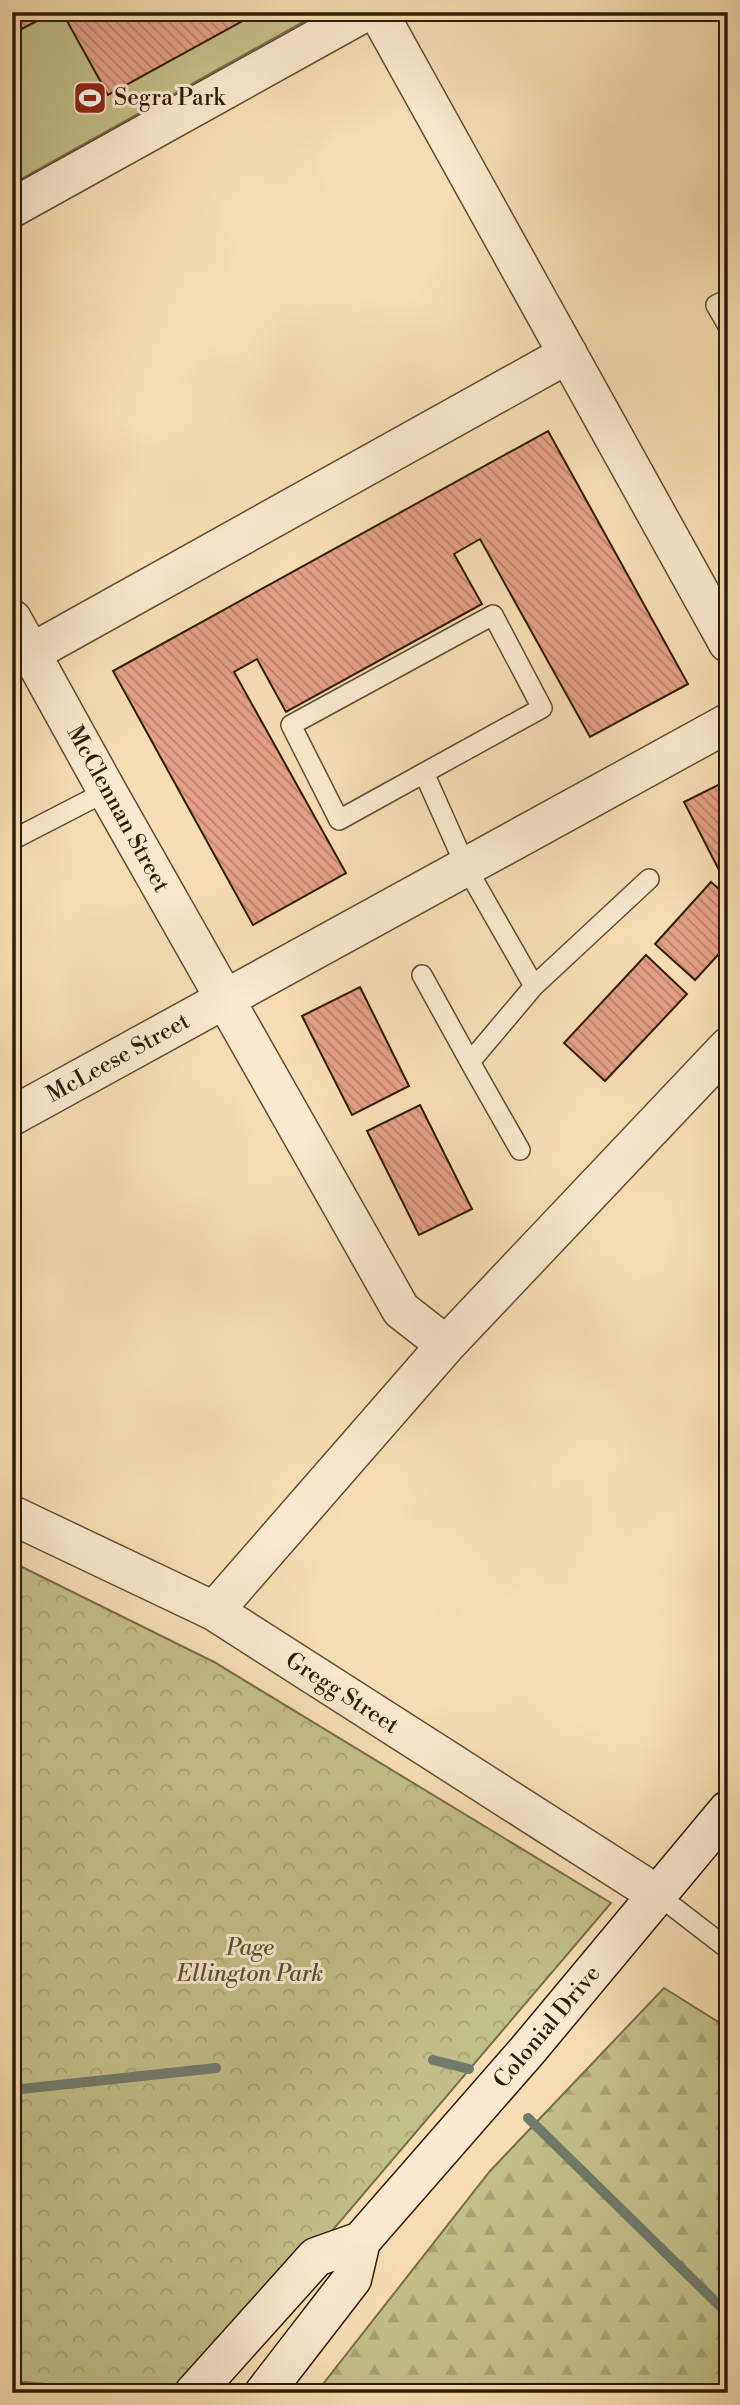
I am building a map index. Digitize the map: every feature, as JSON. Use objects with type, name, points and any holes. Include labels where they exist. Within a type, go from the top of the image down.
[{"type":"street","points":[[12,208],[365,12]]},
{"type":"street","points":[[378,12],[728,643]]},
{"type":"street","points":[[31,653],[568,354]]},
{"type":"street","name":"McClennan Street","points":[[12,619],[401,1310],[446,1345]]},
{"type":"street","name":"McLeese Street","points":[[12,1115],[728,723]]},
{"type":"street","points":[[214,1611],[446,1345],[728,1047]]},
{"type":"street","name":"Gregg Street","points":[[12,1515],[214,1611],[658,1895]]},
{"type":"street","name":"Colonial Drive","points":[[264,2393],[352,2279],[361,2241],[527,2051],[728,1810]]},
{"type":"street","name":"Colonial Drive","points":[[194,2393],[316,2257],[361,2241]]},
{"type":"lane","points":[[728,299],[716,305],[728,326]]},
{"type":"lane","points":[[493,615],[542,708],[424,773],[340,820],[292,725],[493,615]]},
{"type":"lane","points":[[424,773],[466,867],[534,986]]},
{"type":"lane","points":[[12,840],[107,791]]},
{"type":"lane","points":[[470,1062],[534,986],[649,878]]},
{"type":"lane","points":[[422,975],[520,1150]]},
{"type":"lane","points":[[658,1895],[728,1949]]},
{"type":"green space","name":"Segra Park","points":[[12,12],[321,12],[12,184]]},
{"type":"green space","name":"Page Ellington Park","points":[[12,1562],[214,1662],[611,1903],[194,2393],[147,2393],[12,2381]]},
{"type":"green space","points":[[664,1988],[728,2028],[728,2393],[316,2393],[490,2171]]},
{"type":"building","points":[[12,12],[54,12],[12,34]]},
{"type":"building","points":[[62,12],[259,12],[108,95]]},
{"type":"building","points":[[548,431],[688,684],[590,737],[480,539],[454,554],[482,604],[286,712],[257,659],[234,672],[346,873],[253,925],[113,671]]},
{"type":"building","points":[[728,780],[728,866],[719,870],[684,802]]},
{"type":"building","points":[[711,882],[728,897],[728,944],[695,980],[655,944]]},
{"type":"building","points":[[646,955],[687,994],[605,1081],[564,1043]]},
{"type":"building","points":[[360,987],[409,1086],[352,1115],[302,1016]]},
{"type":"building","points":[[420,1105],[472,1209],[419,1235],[367,1131]]},
{"type":"waterway","points":[[433,2060],[469,2069]]},
{"type":"waterway","points":[[12,2090],[216,2068]]},
{"type":"waterway","points":[[528,2118],[728,2314]]},
{"type":"place","name":"Segra Park","points":[[90,98]]}]
